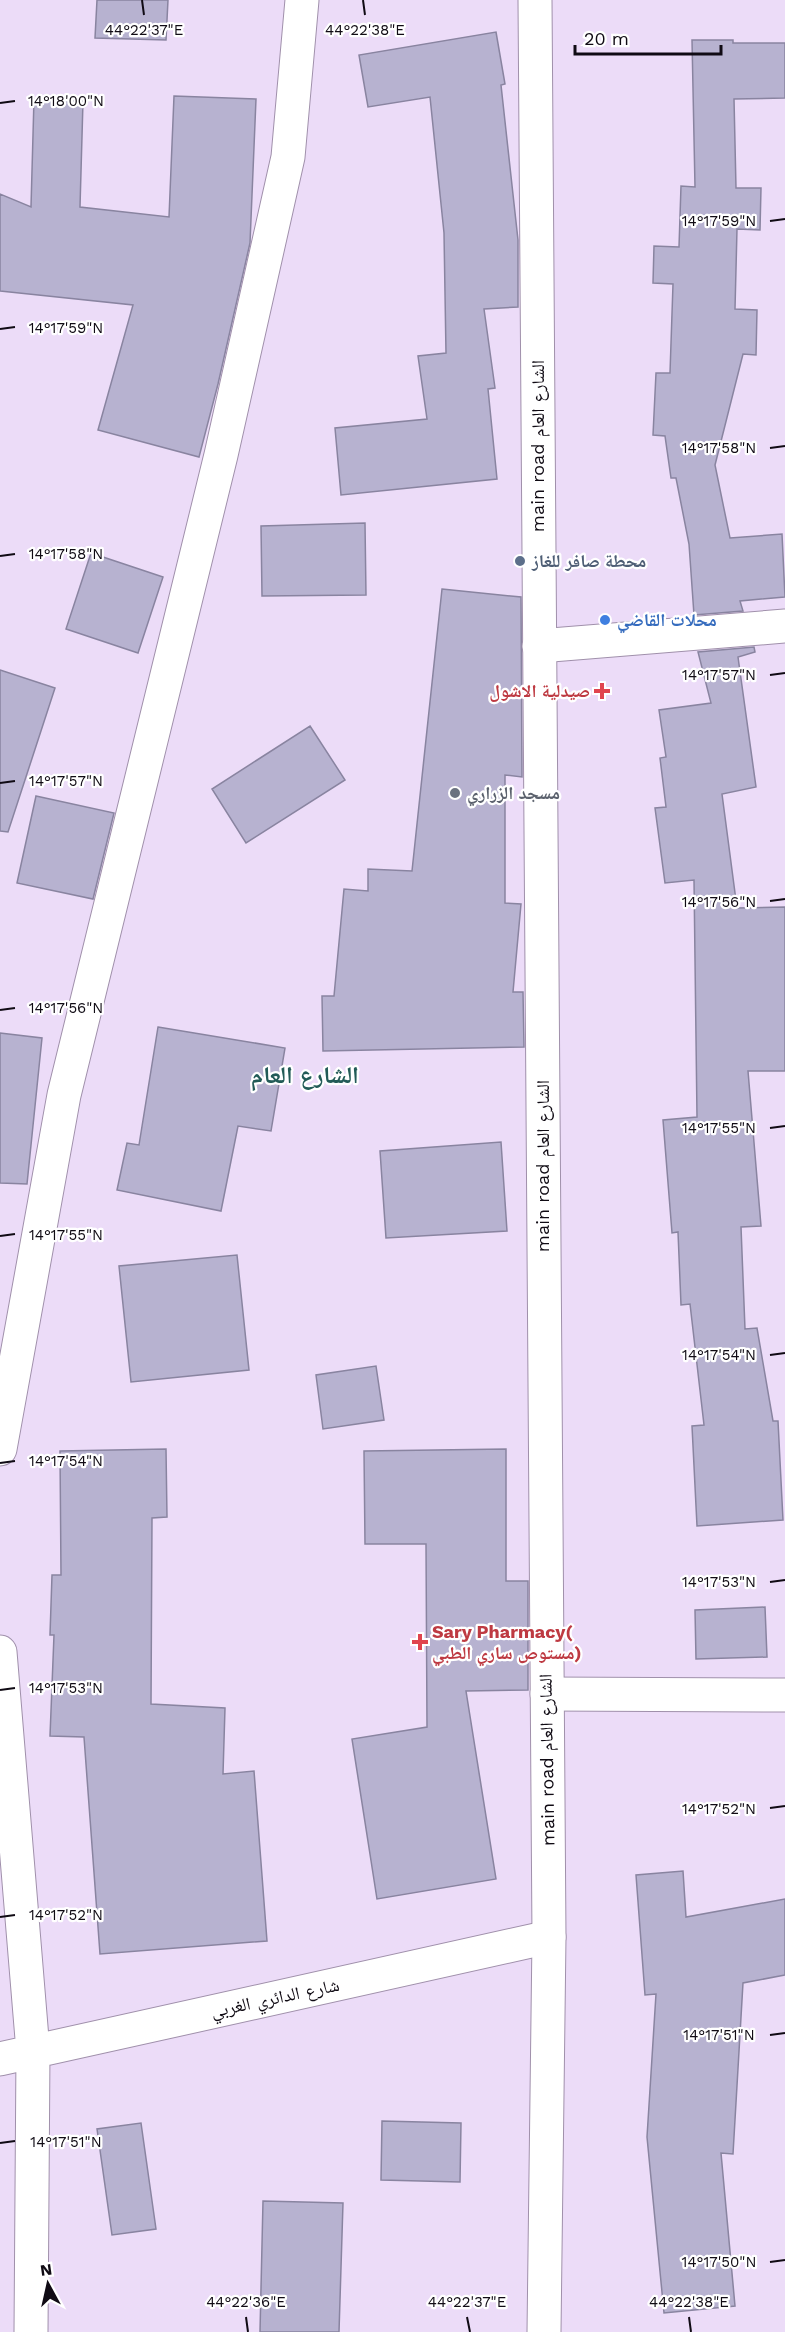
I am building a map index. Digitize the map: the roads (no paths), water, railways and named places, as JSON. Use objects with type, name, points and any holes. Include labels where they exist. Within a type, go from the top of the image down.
[{"type":"street","points":[[0,1449],[64,1095],[221,455],[288,157],[302,0]]},
{"type":"street","name":"main road الشارع العام","points":[[535,0],[549,1937],[544,2332]]},
{"type":"street","points":[[540,646],[785,626]]},
{"type":"street","points":[[0,1652],[33,2051],[32,2332]]},
{"type":"street","points":[[547,1694],[785,1695]]},
{"type":"street","name":"شارع الدائري الغربي","points":[[0,2059],[549,1937]]},
{"type":"place","name":"محطة صافر للغاز","points":[[520,561]]},
{"type":"place","name":"محلات القاضي","points":[[605,620]]},
{"type":"place","name":"صيدلية الاشول","points":[[602,691]]},
{"type":"place","name":"مسجد الزراري","points":[[455,793]]},
{"type":"place","name":"Sary Pharmacy( مستوص ساري الطبي)","points":[[420,1642]]},
{"type":"district","name":"الشارع العام","points":[[305,1075]]}]
